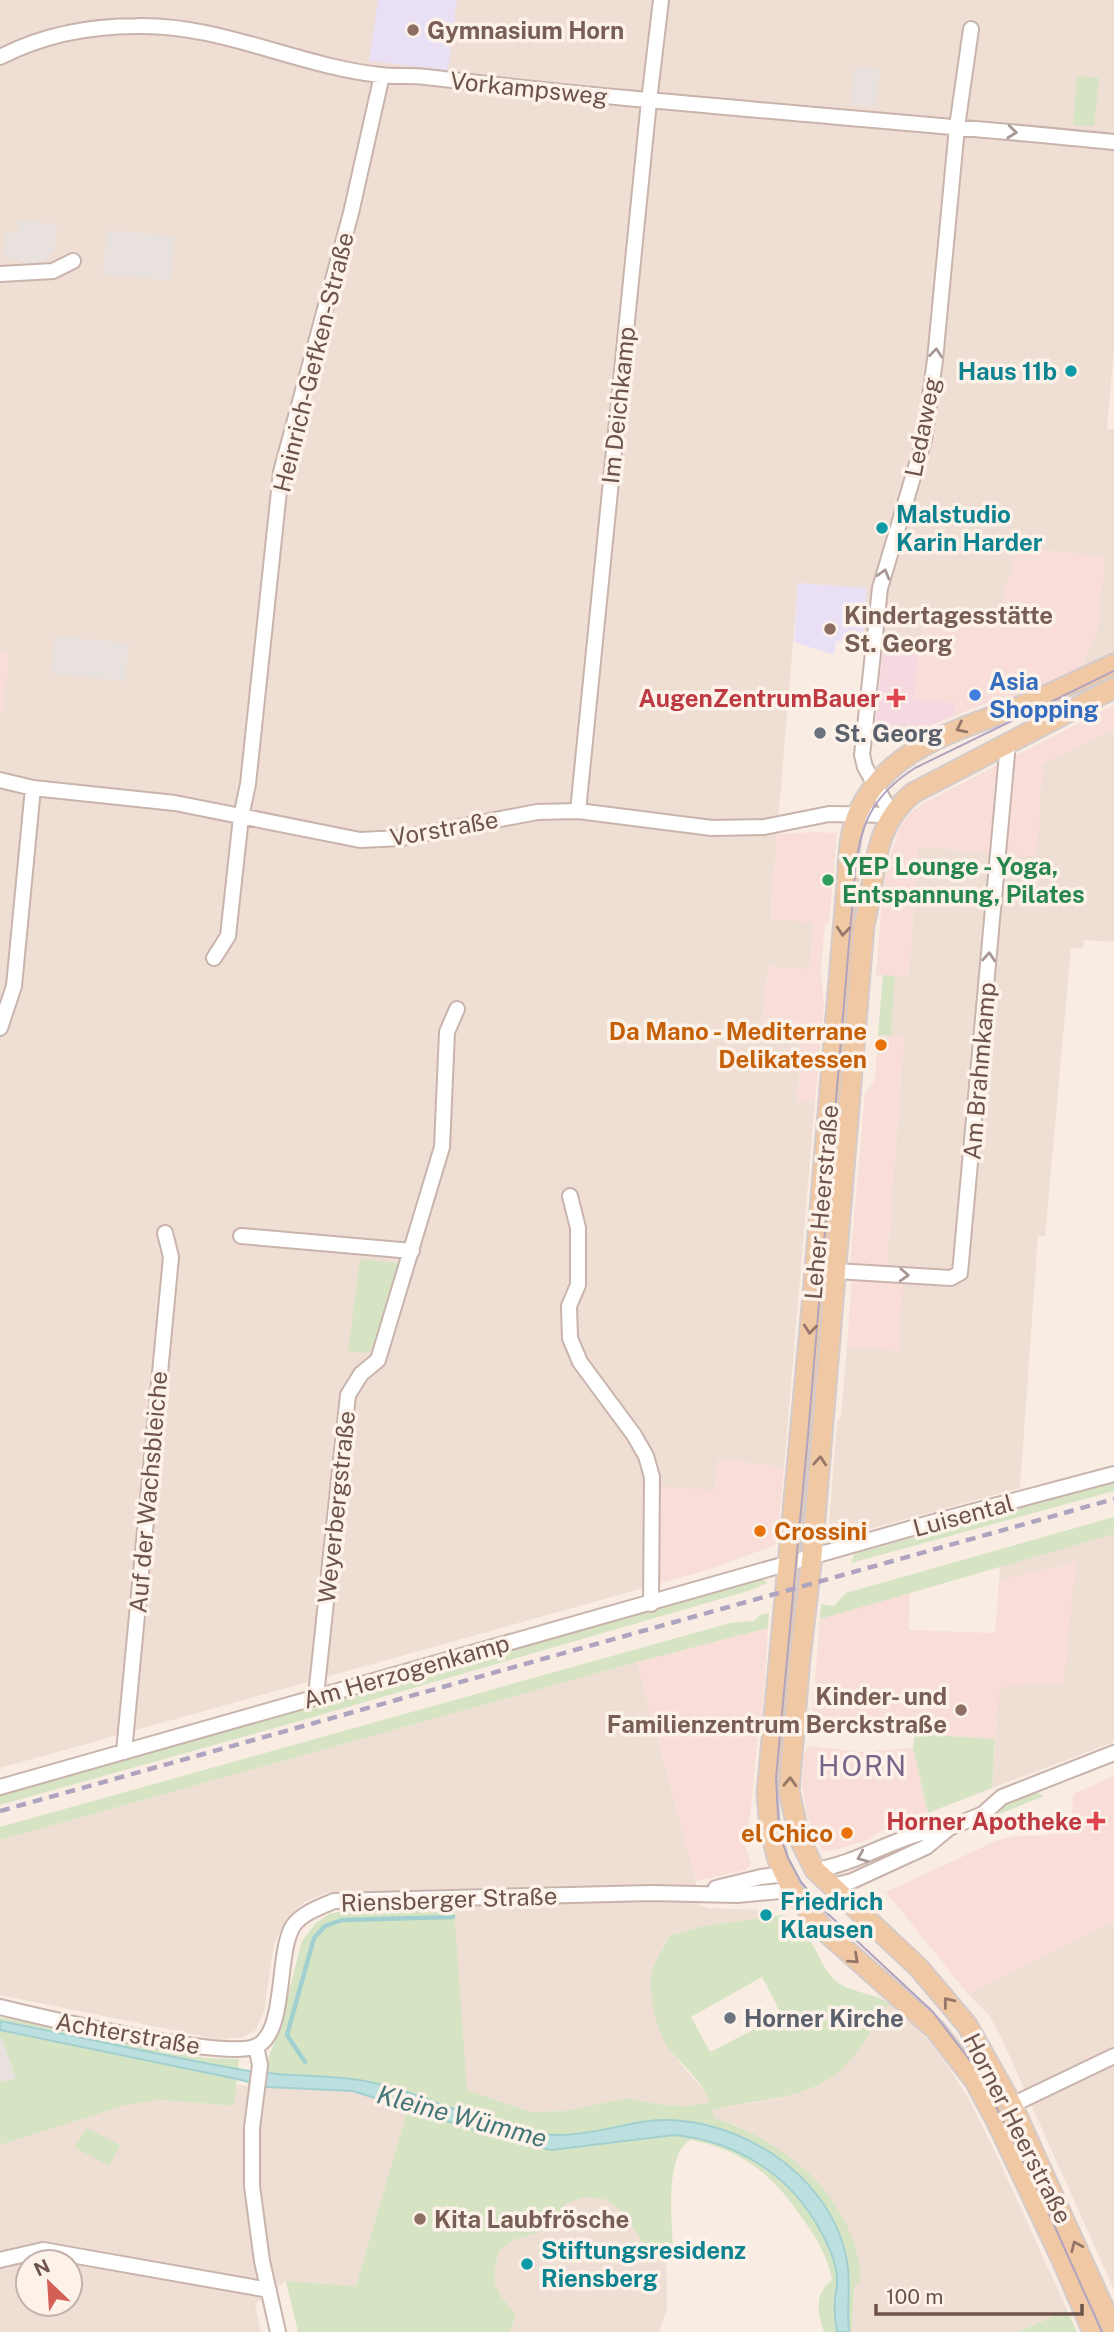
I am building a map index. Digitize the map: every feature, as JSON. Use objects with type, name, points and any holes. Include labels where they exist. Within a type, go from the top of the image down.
[{"type":"main road","name":"Leher Heerstraße","points":[[789,1882],[778,1860],[770,1828],[767,1793],[813,1295],[846,896],[852,835],[857,815],[875,785],[891,766],[902,758],[967,725],[1040,699],[1114,664]]},
{"type":"main road","name":"Leher Heerstraße","points":[[832,1886],[808,1860],[800,1840],[789,1791],[812,1556],[864,925],[877,851],[892,815],[913,793],[1114,688]]},
{"type":"main road","points":[[789,1882],[816,1870]]},
{"type":"main road","points":[[789,1882],[832,1886]]},
{"type":"main road","name":"Horner Heerstraße","points":[[789,1882],[828,1934],[935,2029],[975,2081],[1063,2262],[1093,2332]]},
{"type":"main road","name":"Horner Heerstraße","points":[[832,1886],[860,1910],[938,1989],[967,2025],[1012,2105],[1114,2331]]},
{"type":"street","name":"Im Deichkamp","points":[[578,811],[661,0]]},
{"type":"street","name":"Vorkampsweg","points":[[0,57],[29,42],[63,33],[153,26],[200,33],[382,75],[419,76],[649,101],[1114,142]]},
{"type":"street","name":"Ledaweg","points":[[892,815],[862,755],[880,588],[924,440],[935,359],[957,127],[971,29]]},
{"type":"street","name":"Heinrich-Gefken-Straße","points":[[214,958],[228,936],[241,817],[248,784],[281,472],[350,216],[382,75]]},
{"type":"street","points":[[0,274],[53,271],[73,261]]},
{"type":"street","name":"Am Brahmkamp","points":[[836,1271],[951,1278],[960,1273],[1008,743]]},
{"type":"street","name":"Vorstraße","points":[[0,780],[33,788],[175,803],[360,840],[401,838],[537,812],[578,811],[712,828],[764,827],[829,814],[892,815]]},
{"type":"street","points":[[0,1028],[14,986],[33,788]]},
{"type":"street","name":"Weyerbergstraße","points":[[316,1696],[348,1395],[361,1374],[378,1360],[442,1147],[447,1032],[457,1009]]},
{"type":"street","points":[[570,1196],[578,1228],[578,1285],[569,1306],[570,1338],[580,1362],[634,1435],[646,1457],[652,1477],[651,1604]]},
{"type":"street","name":"Auf der Wachsbleiche","points":[[124,1752],[171,1257],[165,1233]]},
{"type":"street","points":[[241,1236],[412,1251]]},
{"type":"street","name":"Luisental","points":[[812,1556],[1114,1474]]},
{"type":"street","name":"Am Herzogenkamp","points":[[0,1787],[651,1604],[812,1556]]},
{"type":"street","points":[[832,1886],[852,1881],[926,1847],[949,1828],[983,1814],[1002,1797],[1114,1753]]},
{"type":"street","points":[[816,1870],[836,1867],[928,1829],[949,1828]]},
{"type":"street","name":"Riensberger Straße","points":[[257,2046],[267,2038],[273,2022],[288,1939],[294,1924],[313,1909],[334,1901],[652,1894],[737,1895],[789,1882]]},
{"type":"street","name":"Achterstraße","points":[[0,2007],[73,2025],[218,2049],[257,2046]]},
{"type":"street","points":[[257,2046],[260,2065],[251,2128],[252,2186],[256,2225],[278,2332]]},
{"type":"street","points":[[1012,2105],[1114,2056]]},
{"type":"street","points":[[0,2260],[43,2250],[269,2290]]},
{"type":"shaded area","points":[[0,0],[1114,0],[1114,349],[1107,428],[1114,430],[1114,652],[1082,667],[1097,632],[1105,557],[1019,547],[1005,590],[1002,628],[924,618],[919,654],[883,650],[863,644],[867,588],[798,583],[770,919],[813,922],[809,970],[768,966],[761,1032],[803,1036],[797,1100],[815,1102],[784,1467],[718,1459],[714,1490],[658,1584],[0,1768]]},
{"type":"shaded area","name":"Gymnasium Horn","points":[[378,0],[457,0],[448,70],[369,61]]},
{"type":"shaded area","points":[[855,66],[880,69],[876,107],[850,105]]},
{"type":"shaded area","points":[[19,220],[57,224],[55,249],[44,261],[23,265],[22,260],[3,258],[6,233],[17,233]]},
{"type":"shaded area","points":[[107,230],[175,236],[171,280],[103,275]]},
{"type":"shaded area","points":[[1019,547],[1106,557],[1097,632],[1082,667],[1031,692],[984,704],[954,716],[955,703],[914,700],[924,618],[1001,628],[1005,590]]},
{"type":"shaded area","name":"Kindertagesstätte St. Georg","points":[[798,583],[867,588],[863,644],[836,641],[834,655],[794,642]]},
{"type":"shaded area","points":[[55,636],[129,643],[125,681],[51,674]]},
{"type":"shaded area","name":"AugenZentrumBauer","points":[[883,650],[919,654],[914,700],[955,703],[954,716],[881,746],[873,745]]},
{"type":"shaded area","points":[[0,652],[10,653],[2,713],[0,713]]},
{"type":"shaded area","points":[[1114,705],[1114,730],[1043,764],[1037,856],[918,847],[909,977],[876,975],[884,873],[899,829],[909,814],[924,803]]},
{"type":"shaded area","points":[[1114,730],[1114,942],[1084,940],[1083,949],[1071,948],[1045,1236],[1038,1236],[1020,1488],[833,1539],[828,1537],[837,1422],[841,1415],[847,1347],[898,1351],[887,1268],[904,1037],[891,1036],[895,976],[909,977],[918,847],[1036,856],[1043,764]]},
{"type":"shaded area","points":[[837,833],[829,923],[825,923],[821,968],[824,1007],[815,1102],[797,1101],[803,1036],[761,1032],[768,966],[809,969],[813,923],[770,919],[777,834]]},
{"type":"shaded area","points":[[878,1035],[904,1037],[887,1268],[903,1285],[899,1351],[847,1347],[852,1278],[850,1262],[865,1093],[875,1081]]},
{"type":"shaded area","points":[[718,1459],[784,1467],[777,1541],[773,1546],[704,1571],[658,1584],[661,1486],[714,1490]]},
{"type":"shaded area","points":[[1114,1534],[1114,1742],[992,1788],[999,1687],[1075,1563],[999,1580],[1000,1565]]},
{"type":"shaded area","points":[[1076,1563],[1064,1682],[1000,1687],[995,1739],[811,1728],[820,1619],[910,1592],[909,1630],[995,1633],[999,1580]]},
{"type":"shaded area","points":[[768,1628],[762,1722],[758,1736],[750,1817],[744,1840],[751,1864],[746,1870],[696,1881],[637,1662]]},
{"type":"shaded area","points":[[637,1662],[695,1878],[699,1905],[709,1908],[761,1910],[775,1916],[703,1926],[669,1936],[653,1966],[670,2051],[706,2093],[709,2102],[688,2106],[664,2105],[626,2098],[565,2111],[530,2112],[466,2090],[452,1892],[325,1893],[303,1903],[287,1919],[274,1944],[264,2012],[255,2031],[241,2038],[216,2039],[0,1995],[0,1840]]},
{"type":"shaded area","points":[[809,1746],[861,1752],[913,1748],[928,1813],[883,1830],[868,1840],[829,1851],[822,1850],[807,1815],[802,1785],[804,1754]]},
{"type":"shaded area","points":[[1114,1776],[1114,1922],[968,1994],[886,1892],[996,1841],[1014,1836],[1042,1836],[1053,1833],[1072,1817],[1073,1794]]},
{"type":"shaded area","points":[[1114,1922],[1114,2290],[1001,2037],[989,2015],[968,1994]]},
{"type":"shaded area","points":[[889,2003],[919,2029],[941,2056],[970,2101],[1067,2310],[1018,2332],[852,2332],[854,2287],[737,2125],[713,2118],[712,2109],[775,2099],[812,2089],[840,2070]]},
{"type":"shaded area","points":[[0,2038],[16,2078],[0,2082]]},
{"type":"shaded area","points":[[236,2085],[353,2091],[408,2108],[356,2286],[285,2281],[255,2304],[261,2332],[0,2332],[0,2145],[126,2105],[161,2100],[233,2106]]},
{"type":"shaded area","points":[[583,2197],[604,2199],[625,2214],[647,2251],[666,2250],[667,2310],[659,2332],[510,2332],[516,2315],[497,2291],[493,2275],[499,2251],[514,2240],[541,2232],[566,2204]]},
{"type":"green space","points":[[1077,76],[1099,78],[1094,126],[1073,125]]},
{"type":"green space","points":[[883,975],[895,976],[891,1036],[878,1035]]},
{"type":"green space","points":[[360,1259],[398,1263],[374,1349],[366,1353],[348,1351]]},
{"type":"green space","points":[[1114,1482],[1114,1491],[851,1563],[854,1554]]},
{"type":"green space","points":[[1114,1517],[1114,1534],[820,1619],[821,1604],[834,1606],[846,1593]]},
{"type":"green space","points":[[753,1579],[767,1583],[748,1591],[310,1718],[0,1805],[0,1792]]},
{"type":"green space","points":[[769,1613],[768,1628],[0,1840],[0,1827],[730,1623],[754,1621],[760,1615]]},
{"type":"green space","points":[[915,1734],[995,1739],[992,1788],[928,1813],[913,1748]]},
{"type":"green space","points":[[1036,1792],[1044,1796],[997,1815],[1001,1805]]},
{"type":"green space","points":[[454,1910],[467,2090],[530,2112],[565,2111],[626,2098],[664,2105],[688,2106],[709,2102],[699,2083],[673,2054],[662,2036],[652,1999],[652,1975],[656,1961],[669,1936],[703,1926],[783,1915],[798,1924],[836,1981],[889,2003],[854,2055],[841,2070],[827,2080],[796,2094],[712,2110],[714,2118],[767,2141],[791,2158],[832,2200],[847,2225],[857,2252],[861,2281],[854,2287],[852,2332],[824,2332],[819,2303],[822,2291],[832,2280],[830,2271],[812,2233],[780,2189],[741,2158],[710,2144],[691,2140],[682,2147],[673,2174],[673,2249],[647,2251],[625,2214],[604,2199],[583,2197],[566,2204],[541,2232],[514,2240],[499,2251],[495,2272],[496,2286],[516,2315],[510,2332],[298,2332],[286,2281],[356,2286],[408,2108],[353,2091],[267,2087],[266,2064],[278,2033],[302,1941],[315,1924],[329,1914],[343,1911]],"holes":[[[762,1977],[782,2015],[710,2052],[691,2017]]]},
{"type":"green space","points":[[0,2017],[205,2058],[239,2059],[234,2106],[161,2100],[126,2105],[0,2145],[0,2082],[16,2078],[0,2038]]},
{"type":"green space","points":[[87,2128],[120,2145],[109,2166],[74,2147]]},
{"type":"green space","points":[[1067,2310],[1077,2332],[1018,2332]]},
{"type":"water","name":"Kleine Wümme","points":[[0,2021],[249,2071],[365,2081],[409,2093],[497,2124],[542,2134],[579,2134],[641,2122],[672,2120],[704,2124],[735,2134],[763,2148],[794,2171],[808,2184],[830,2215],[844,2250],[848,2269],[849,2332],[837,2332],[835,2266],[827,2243],[809,2212],[778,2178],[741,2154],[719,2145],[674,2135],[551,2150],[503,2139],[353,2091],[267,2087],[0,2030]]},
{"type":"waterway","points":[[305,2062],[287,2035],[314,1938],[325,1926],[342,1920],[453,1917]]},
{"type":"tram line","points":[[1102,2332],[1042,2198],[978,2071],[933,2012],[827,1913],[801,1882],[788,1858],[779,1832],[776,1778],[855,872],[865,825],[879,800],[915,768],[1114,671]]},
{"type":"railway","points":[[0,1811],[1114,1499]]},
{"type":"place","name":"Gymnasium Horn","points":[[413,30]]},
{"type":"place","name":"Haus 11b","points":[[1071,371]]},
{"type":"place","name":"Malstudio Karin Harder","points":[[882,528]]},
{"type":"place","name":"Kindertagesstätte St. Georg","points":[[830,629]]},
{"type":"place","name":"Asia Shopping","points":[[975,695]]},
{"type":"place","name":"AugenZentrumBauer","points":[[896,698]]},
{"type":"place","name":"St. Georg","points":[[820,733]]},
{"type":"place","name":"YEP Lounge - Yoga, Entspannung, Pilates","points":[[828,880]]},
{"type":"place","name":"Da Mano - Mediterrane Delikatessen","points":[[881,1045]]},
{"type":"place","name":"Crossini","points":[[760,1531]]},
{"type":"place","name":"Kinder- und Familienzentrum Berckstraße","points":[[961,1710]]},
{"type":"place","name":"Horner Apotheke","points":[[1096,1821]]},
{"type":"place","name":"el Chico","points":[[847,1833]]},
{"type":"place","name":"Friedrich Klausen","points":[[766,1915]]},
{"type":"place","name":"Horner Kirche","points":[[730,2018]]},
{"type":"place","name":"Kita Laubfrösche","points":[[420,2219]]},
{"type":"place","name":"Stiftungsresidenz Riensberg","points":[[527,2264]]},
{"type":"district","name":"HORN","points":[[863,1765]]}]
